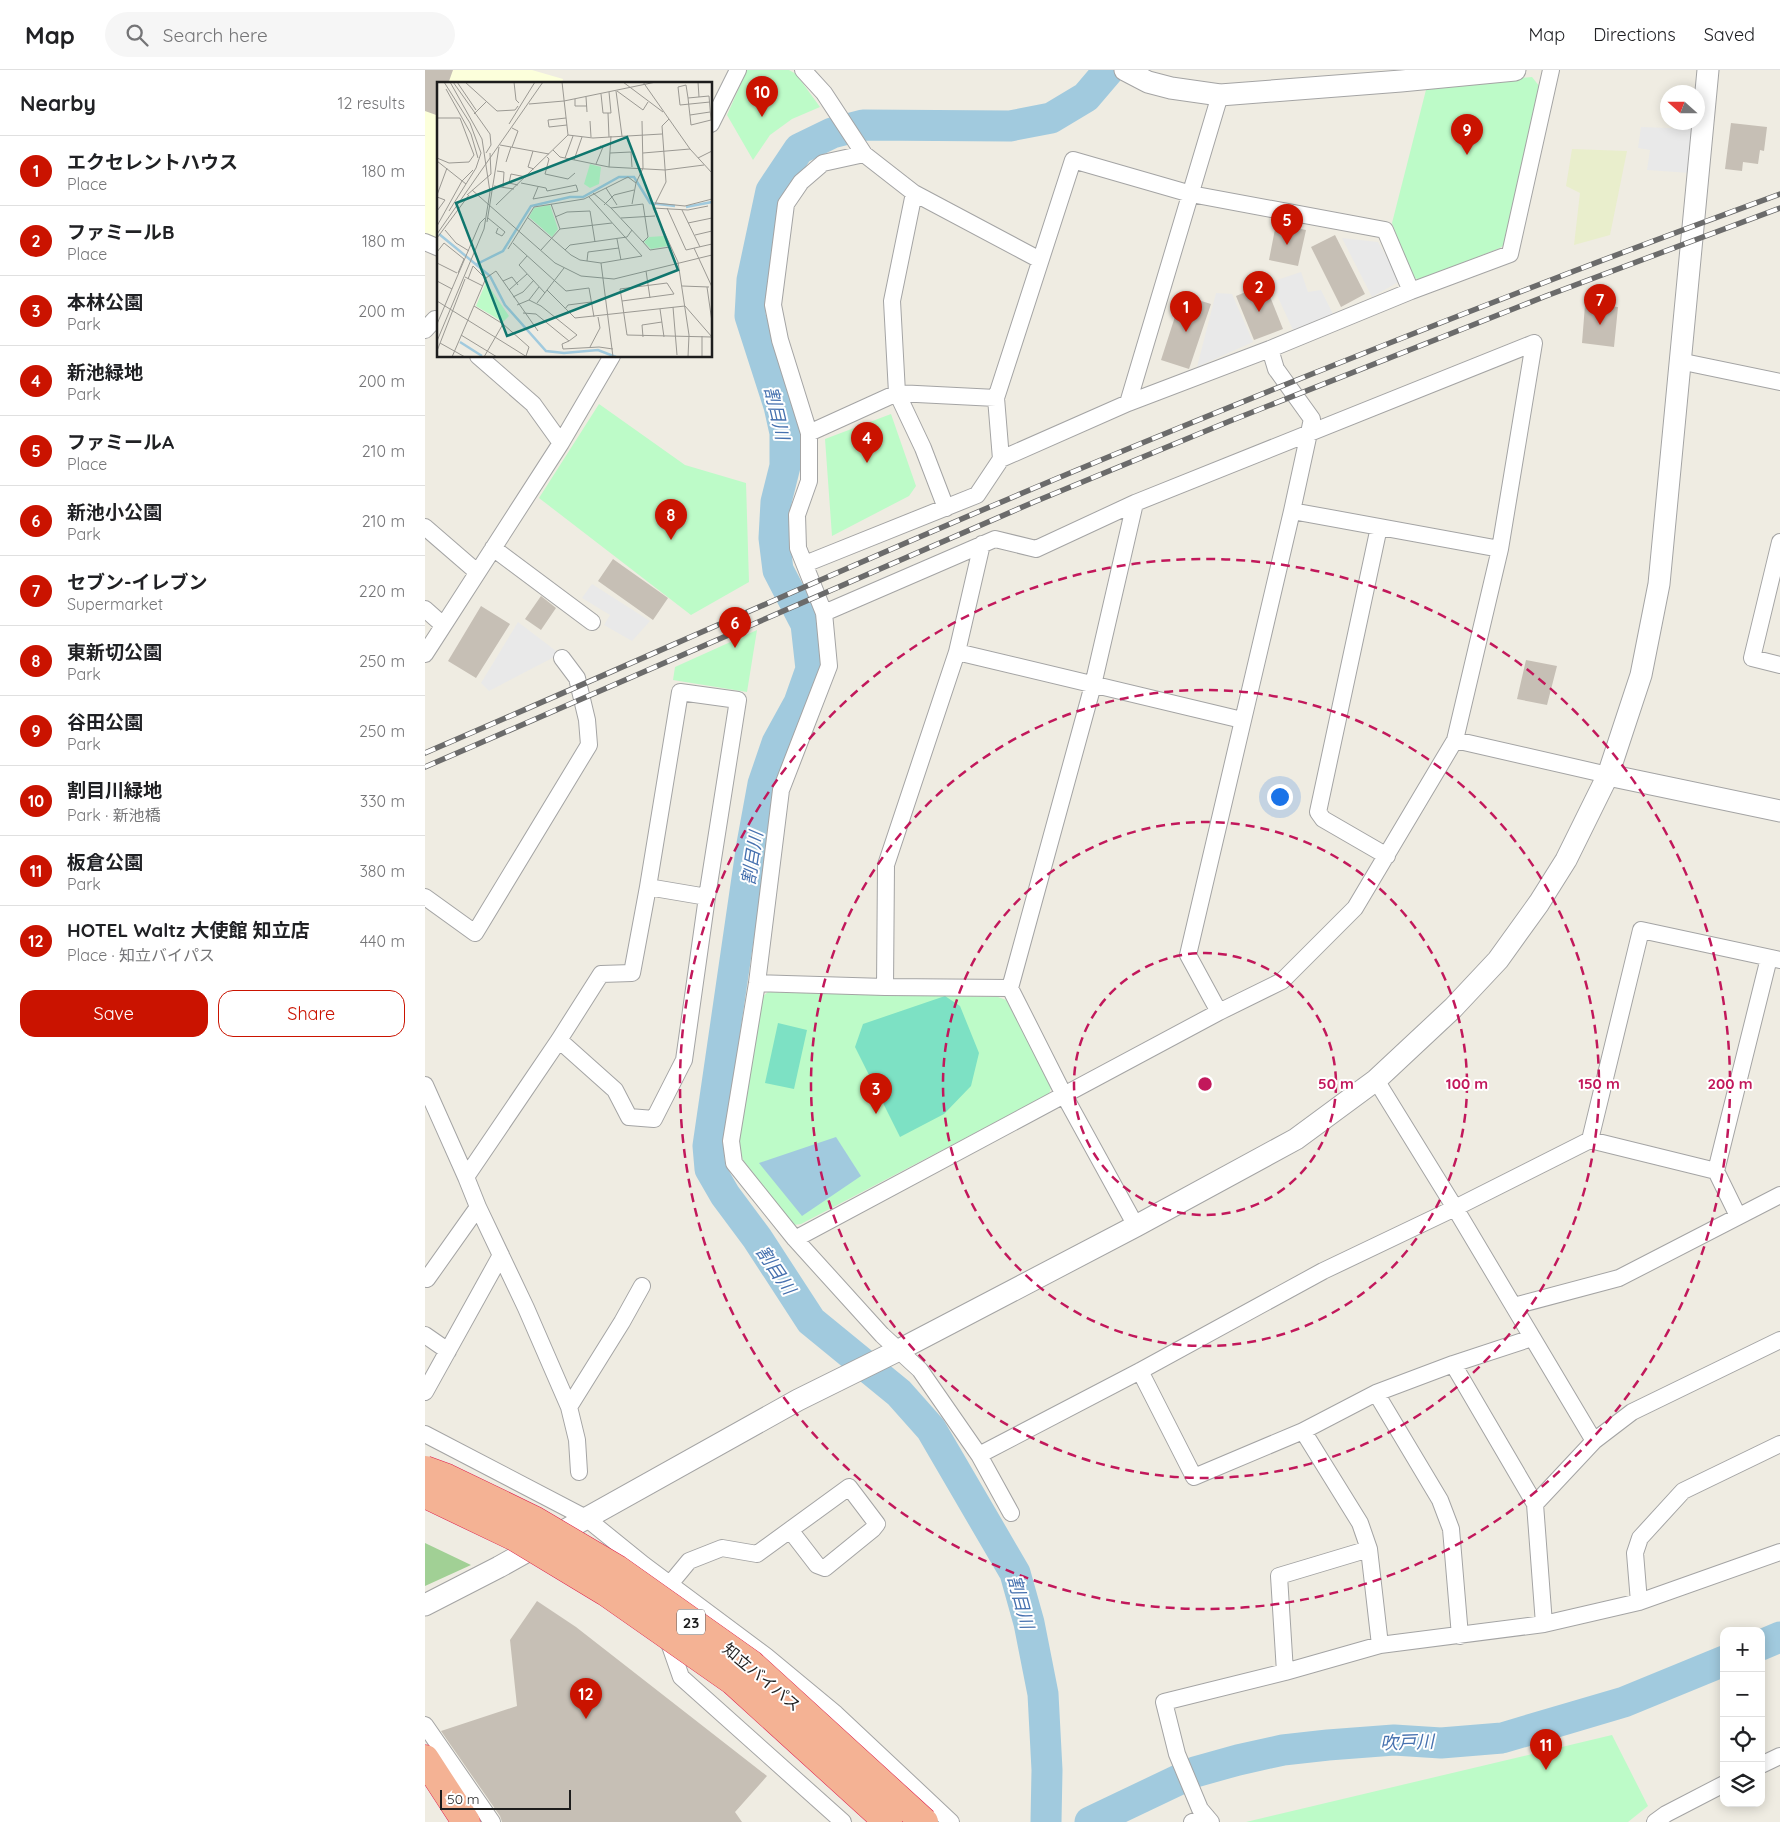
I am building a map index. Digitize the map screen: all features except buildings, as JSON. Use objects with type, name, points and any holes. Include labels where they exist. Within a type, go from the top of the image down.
[{"type":"highway","name":"知立バイパス","points":[[425,1470],[447,1478],[534,1520],[625,1574],[751,1664],[924,1822]]},
{"type":"highway","name":"知立バイパス","points":[[425,1494],[515,1537],[598,1587],[725,1676],[888,1822]]},
{"type":"highway","points":[[425,1759],[466,1822]]},
{"type":"highway","points":[[425,1792],[446,1822]]},
{"type":"street","points":[[713,120],[738,70]]},
{"type":"street","points":[[803,70],[824,93],[861,149],[914,193],[1040,260]]},
{"type":"street","points":[[1139,74],[1187,91],[1220,95],[1401,76],[1515,70]]},
{"type":"street","points":[[805,564],[977,496],[1001,458],[1128,403],[1270,349],[1411,291],[1510,254],[1551,70]]},
{"type":"street","points":[[425,1605],[499,1567],[798,1400],[894,1353],[1296,1139],[1376,1080],[1453,1008],[1497,960],[1539,903],[1566,860],[1609,774],[1641,675],[1659,584],[1708,70]]},
{"type":"street","points":[[1128,403],[1220,95]]},
{"type":"street","points":[[861,149],[823,163],[801,182],[786,204],[773,305],[780,340],[809,433],[809,481],[797,515],[798,548],[824,613],[829,666],[781,790],[757,983],[731,1141],[734,1163],[795,1239],[882,1335],[894,1353],[920,1370],[979,1455],[1011,1513]]},
{"type":"street","points":[[1001,458],[996,398],[1073,160],[1191,194],[1385,230],[1411,291]]},
{"type":"street","points":[[914,193],[892,301],[897,393],[923,448],[947,508]]},
{"type":"street","points":[[425,242],[437,247]]},
{"type":"street","points":[[425,330],[435,319],[437,321]]},
{"type":"street","points":[[795,1239],[1281,980],[1355,908],[1455,740],[1500,549],[1534,343],[1135,503],[1036,549],[995,539],[824,613]]},
{"type":"street","points":[[1219,1012],[1188,955],[1242,720],[1293,511],[1312,418],[1277,369],[1270,349]]},
{"type":"street","points":[[480,358],[533,404],[561,443]]},
{"type":"street","points":[[425,654],[561,443],[611,358]]},
{"type":"street","points":[[1679,362],[1780,382]]},
{"type":"street","points":[[809,433],[897,393],[996,398]]},
{"type":"street","points":[[1135,503],[1093,685],[1010,988],[1135,1226]]},
{"type":"street","points":[[1293,511],[1500,549]]},
{"type":"street","points":[[425,527],[477,572]]},
{"type":"street","points":[[1379,527],[1318,812],[1323,819],[1387,856]]},
{"type":"street","points":[[1780,542],[1751,658],[1780,664]]},
{"type":"street","points":[[885,988],[886,865],[957,652],[982,544]]},
{"type":"street","points":[[493,548],[593,622]]},
{"type":"street","points":[[425,609],[443,625]]},
{"type":"street","points":[[957,652],[1242,720]]},
{"type":"street","points":[[425,897],[475,933],[589,745],[587,720],[577,678],[561,658]]},
{"type":"street","points":[[466,1177],[559,1040],[601,974],[632,972],[648,887],[679,692],[738,700],[684,1060],[654,1119],[629,1117],[615,1090],[559,1040]]},
{"type":"street","points":[[1455,740],[1780,811]]},
{"type":"street","points":[[648,887],[707,897]]},
{"type":"street","points":[[1590,1140],[1641,930],[1775,959],[1716,1171],[1738,1216]]},
{"type":"street","points":[[757,983],[885,988],[1010,988]]},
{"type":"street","points":[[1376,1080],[1594,1441]]},
{"type":"street","points":[[425,1085],[569,1407],[577,1440],[579,1472]]},
{"type":"street","points":[[425,1119],[434,1105]]},
{"type":"street","points":[[979,1455],[1140,1371],[1323,1271],[1455,1208],[1590,1140],[1716,1171]]},
{"type":"street","points":[[1514,1306],[1619,1278],[1780,1195]]},
{"type":"street","points":[[425,1278],[427,1279],[478,1207]]},
{"type":"street","points":[[425,1392],[501,1255]]},
{"type":"street","points":[[569,1407],[642,1286]]},
{"type":"street","points":[[425,1335],[448,1350]]},
{"type":"street","points":[[1140,1371],[1194,1477],[1303,1431],[1376,1394],[1453,1364],[1532,1338]]},
{"type":"street","points":[[1535,1504],[1594,1441],[1632,1412],[1780,1340]]},
{"type":"street","points":[[1453,1364],[1535,1504],[1544,1624]]},
{"type":"street","points":[[1376,1394],[1440,1500],[1451,1528],[1460,1636]]},
{"type":"street","points":[[1303,1431],[1360,1523],[1369,1549],[1380,1645]]},
{"type":"street","points":[[425,1434],[586,1518],[644,1565],[766,1656],[836,1714],[951,1822]]},
{"type":"street","points":[[1639,1602],[1635,1553],[1640,1538],[1683,1491],[1780,1444]]},
{"type":"street","points":[[670,1584],[689,1562],[722,1548],[757,1554],[849,1487],[877,1524],[825,1568],[817,1565],[790,1530]]},
{"type":"street","points":[[1285,1672],[1279,1576],[1369,1549]]},
{"type":"street","points":[[1202,1818],[1177,1754],[1164,1702],[1285,1672],[1380,1645],[1544,1624],[1639,1602],[1780,1552]]},
{"type":"street","points":[[644,1565],[681,1677],[843,1822]]},
{"type":"street","points":[[425,1724],[492,1822]]},
{"type":"street","points":[[1765,1763],[1780,1756]]},
{"type":"street","points":[[1664,1819],[1720,1786]]},
{"type":"shaded area","points":[[425,70],[532,70],[563,79],[562,82],[437,82],[437,240],[425,235]]},
{"type":"shaded area","points":[[1641,127],[1660,128],[1660,130],[1696,130],[1690,173],[1647,170],[1650,150],[1638,148]]},
{"type":"shaded area","points":[[1572,149],[1627,151],[1610,235],[1574,245],[1580,193],[1566,186]]},
{"type":"shaded area","points":[[1342,238],[1378,242],[1400,281],[1372,297]]},
{"type":"shaded area","points":[[1301,272],[1308,292],[1321,290],[1333,314],[1293,330],[1271,282]]},
{"type":"shaded area","points":[[1216,293],[1232,294],[1253,342],[1197,367]]},
{"type":"shaded area","points":[[592,584],[650,621],[632,641],[604,625],[610,615],[582,598]]},
{"type":"shaded area","points":[[518,622],[560,654],[489,691],[481,683]]},
{"type":"green space","points":[[747,70],[789,70],[796,74],[820,107],[792,119],[770,135],[753,160],[727,115]]},
{"type":"green space","points":[[1532,77],[1540,87],[1504,245],[1420,280],[1412,277],[1392,223],[1427,86]]},
{"type":"green space","points":[[599,404],[685,465],[746,483],[749,582],[691,615],[539,498]]},
{"type":"green space","points":[[891,414],[916,486],[909,496],[832,536],[825,439]]},
{"type":"green space","points":[[757,630],[747,692],[673,680],[675,667]]},
{"type":"green space","points":[[768,992],[998,997],[1006,1000],[1052,1085],[1049,1094],[801,1224],[794,1225],[743,1160],[739,1148],[738,1134],[759,1000]]},
{"type":"green space","points":[[945,996],[960,1006],[979,1053],[971,1086],[944,1114],[900,1137],[855,1047],[863,1024]]},
{"type":"green space","points":[[778,1023],[807,1030],[794,1089],[765,1083]]},
{"type":"green space","points":[[425,1543],[471,1565],[425,1586]]},
{"type":"green space","points":[[1612,1735],[1648,1806],[1628,1822],[1246,1822]]},
{"type":"water","points":[[836,1137],[861,1176],[802,1216],[759,1163]]},
{"type":"waterway","name":"割目川","points":[[1046,1822],[1047,1770],[1043,1694],[1029,1623],[1015,1573],[931,1429],[899,1393],[811,1321],[757,1238],[725,1195],[710,1169],[708,1146],[752,844],[763,784],[777,743],[799,703],[811,669],[806,624],[778,570],[774,538],[776,502],[785,466],[785,433],[779,406],[750,316],[752,280],[771,191],[799,149],[832,133],[863,125],[1010,126],[1051,118],[1086,97],[1109,70]]},
{"type":"waterway","name":"吹戸川","points":[[1765,1643],[1780,1637]]},
{"type":"waterway","name":"吹戸川","points":[[1090,1822],[1195,1772],[1238,1760],[1283,1750],[1328,1745],[1394,1740],[1441,1743],[1502,1738],[1624,1702],[1720,1663]]},
{"type":"railway","points":[[425,753],[889,550],[1169,432],[1473,310],[1780,194]]},
{"type":"railway","points":[[425,767],[1034,502],[1230,421],[1546,296],[1780,208]]},
{"type":"place","name":"割目川緑地","points":[[762,117]]},
{"type":"place","name":"谷田公園","points":[[1467,155]]},
{"type":"place","name":"ファミールA","points":[[1287,245]]},
{"type":"place","name":"ファミールB","points":[[1259,312]]},
{"type":"place","name":"セブン-イレブン","points":[[1600,325]]},
{"type":"place","name":"エクセレントハウス","points":[[1186,332]]},
{"type":"place","name":"新池緑地","points":[[867,463]]},
{"type":"place","name":"東新切公園","points":[[671,540]]},
{"type":"place","name":"新池小公園","points":[[735,648]]},
{"type":"place","name":"本林公園","points":[[876,1114]]},
{"type":"place","name":"HOTEL Waltz 大使館 知立店","points":[[586,1719]]},
{"type":"place","name":"板倉公園","points":[[1546,1770]]}]
